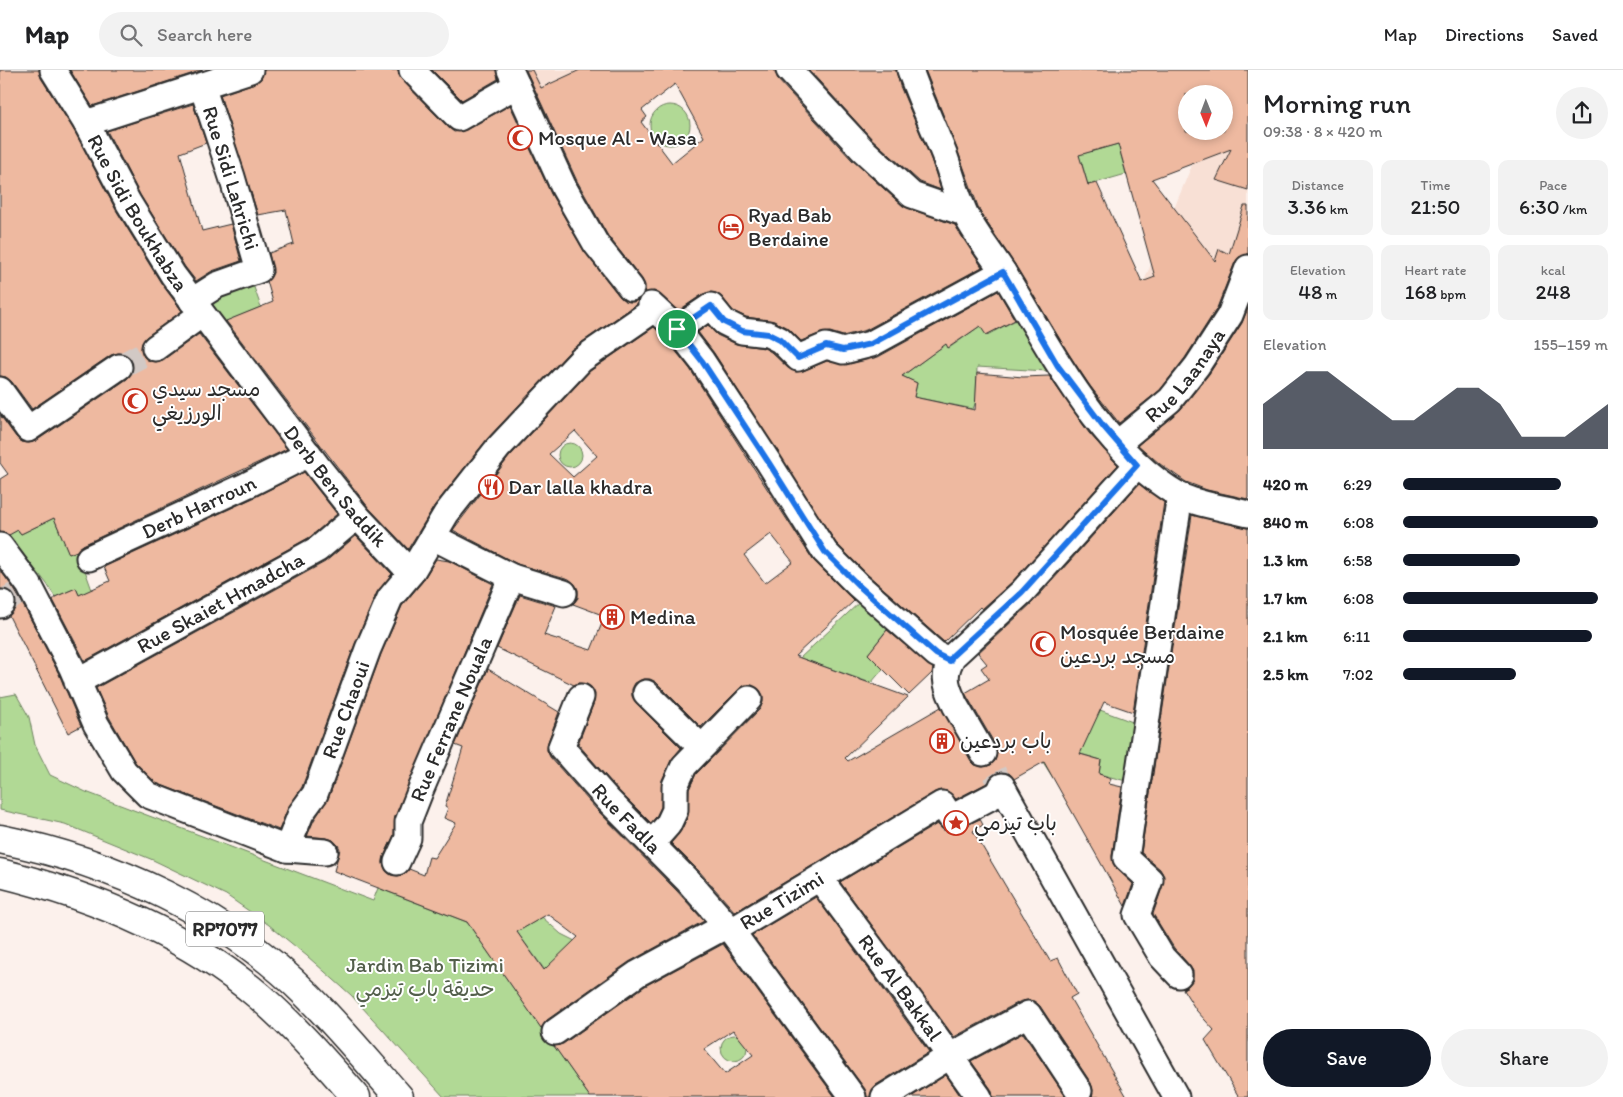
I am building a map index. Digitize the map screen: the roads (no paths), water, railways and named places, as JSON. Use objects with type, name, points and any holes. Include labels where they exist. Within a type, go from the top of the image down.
[{"type":"main road","name":"RP7077","points":[[0,838],[62,854],[148,886],[188,906],[227,930],[270,962],[307,995],[399,1097]]},
{"type":"main road","name":"RP7077","points":[[0,873],[43,883],[123,912],[169,934],[202,954],[258,995],[285,1020],[356,1097]]},
{"type":"street","name":"Rue Sidi Boukhabza","points":[[53,70],[86,123],[128,202],[173,275],[197,307]]},
{"type":"street","points":[[86,123],[216,78],[250,70]]},
{"type":"street","points":[[412,70],[459,118],[513,77],[564,188],[596,244],[631,288]]},
{"type":"street","points":[[789,70],[862,149],[912,195],[964,213]]},
{"type":"street","points":[[910,70],[943,153],[964,213],[1003,272],[1058,366],[1104,427],[1137,465],[1180,495],[1248,514]]},
{"type":"street","name":"Rue Sidi Lahrichi","points":[[197,307],[216,285],[259,270],[232,177],[216,78]]},
{"type":"street","name":"Rue Laanaya","points":[[1118,443],[1170,400],[1197,366],[1230,315],[1248,268]]},
{"type":"street","points":[[950,661],[936,654],[858,585],[825,552],[712,377],[677,329],[711,306],[724,322],[742,331],[768,334],[780,340],[798,358],[826,346],[843,350],[871,344],[1003,272]]},
{"type":"street","points":[[155,348],[197,307]]},
{"type":"street","name":"Derb Ben Saddik","points":[[197,307],[357,516],[410,573]]},
{"type":"street","name":"Rue Chaoui","points":[[287,849],[301,813],[315,794],[368,649],[390,598],[410,573],[446,514],[498,448],[581,360],[653,307],[677,329]]},
{"type":"street","points":[[0,390],[28,429],[119,367]]},
{"type":"street","name":"Derb Harroun","points":[[89,558],[247,486],[309,454]]},
{"type":"street","points":[[1137,465],[1022,592],[952,656],[946,671],[946,683],[954,702],[1176,1097]]},
{"type":"street","points":[[1179,975],[1162,957],[1137,915],[1150,880],[1126,858],[1180,495]]},
{"type":"street","name":"Rue Skaiet Hmadcha","points":[[77,682],[318,549],[357,516]]},
{"type":"street","points":[[432,536],[512,578],[564,593]]},
{"type":"street","points":[[0,546],[12,596],[77,682],[96,724],[124,771],[148,795],[287,849],[325,852]]},
{"type":"street","name":"Rue Ferrane Nouala","points":[[397,862],[408,838],[408,822],[421,789],[512,578]]},
{"type":"street","points":[[646,693],[702,748]]},
{"type":"street","name":"Rue Fadla","points":[[581,697],[561,747],[608,800],[688,881],[730,929],[853,1097]]},
{"type":"street","points":[[651,844],[668,825],[675,810],[675,786],[684,766],[749,699]]},
{"type":"street","name":"Rue Tizimi","points":[[555,1032],[637,974],[720,929],[738,927],[942,804],[951,818],[994,772]]},
{"type":"street","name":"Rue Al Bakkal","points":[[820,879],[979,1097]]},
{"type":"street","points":[[884,1097],[950,1056],[1028,1014],[1079,1091]]},
{"type":"tunnel","points":[[119,367],[155,348]]},
{"type":"tunnel","points":[[2,603],[16,594]]},
{"type":"tunnel","points":[[994,773],[1002,786]]},
{"type":"place","name":"Mosque Al - Wasa","points":[[520,138]]},
{"type":"place","name":"Ryad Bab Berdaine","points":[[731,227]]},
{"type":"place","name":"مسجد سيدي الورزيغي","points":[[135,401]]},
{"type":"place","name":"Dar lalla khadra","points":[[491,487]]},
{"type":"place","name":"Medina","points":[[612,617]]},
{"type":"place","name":"Mosquée Berdaine مسجد بردعين","points":[[1043,644]]},
{"type":"place","name":"باب بردعين","points":[[942,741]]},
{"type":"place","name":"باب تيزمي","points":[[956,823]]},
{"type":"park label","name":"Jardin Bab Tizimi حديقة باب تيزمي","points":[[425,977]]}]
